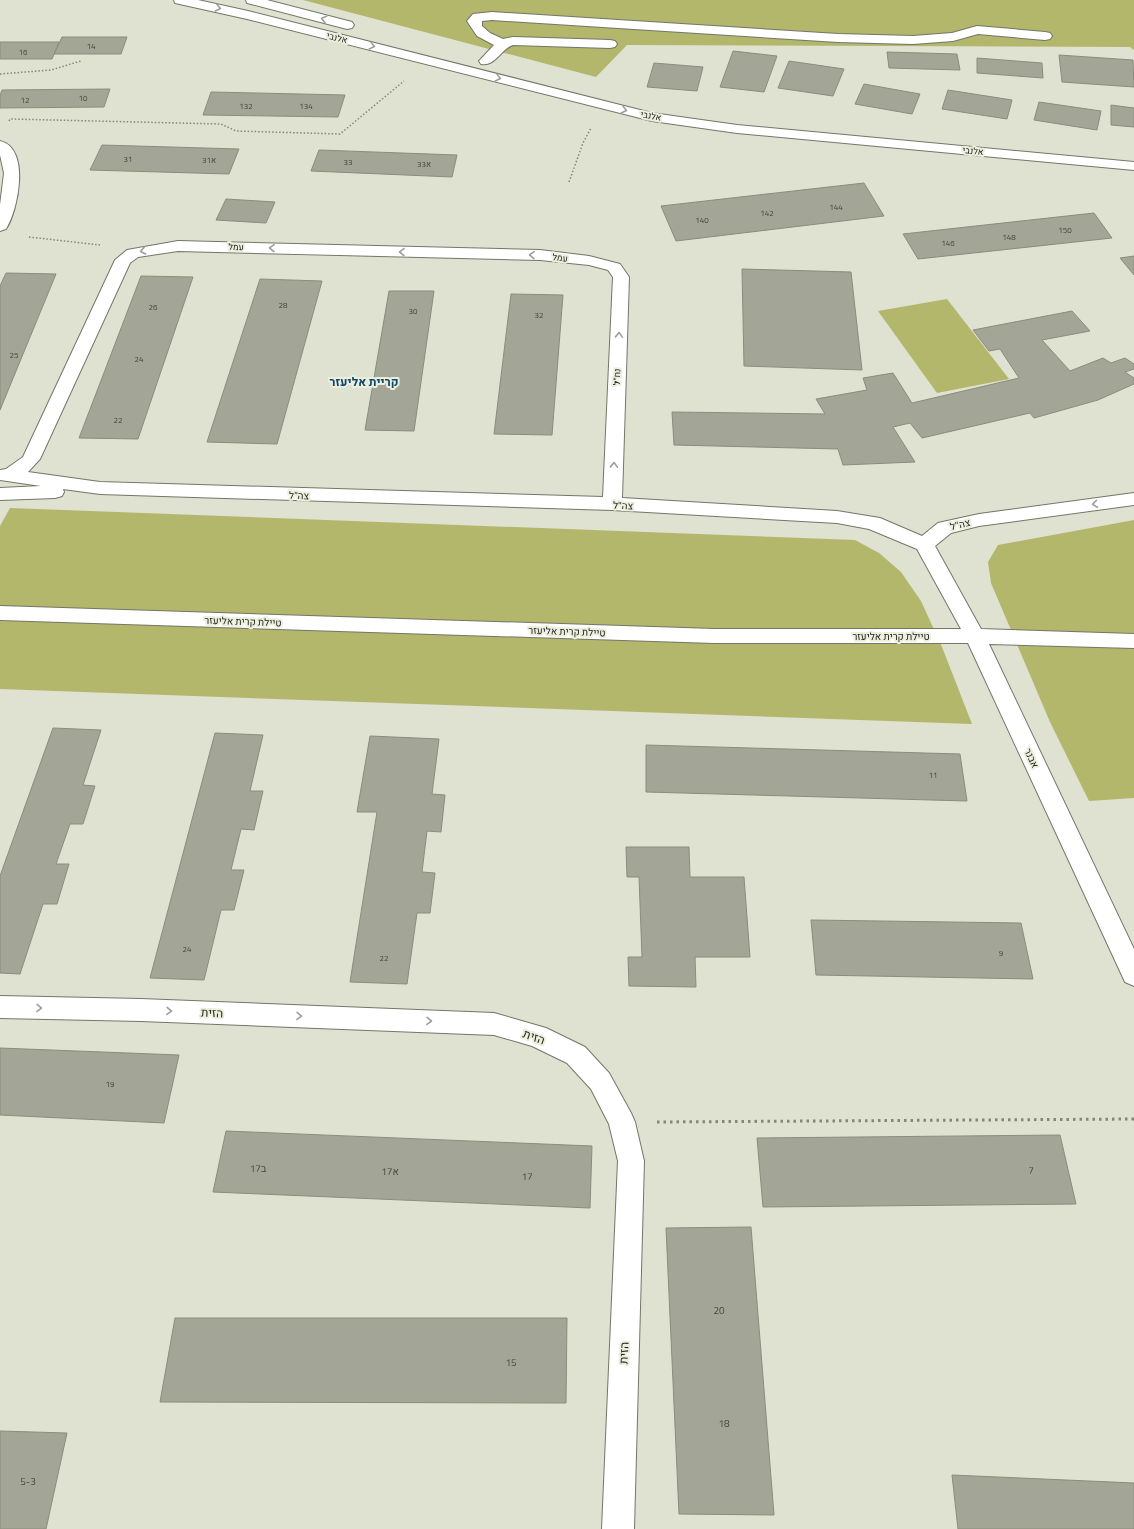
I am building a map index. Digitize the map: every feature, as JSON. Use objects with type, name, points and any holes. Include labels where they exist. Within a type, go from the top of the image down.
[{"type":"street","name":"אלנבי","points":[[180,0],[248,15],[652,117],[737,129],[1134,166]]},
{"type":"street","name":"אלנבי","points":[[252,0],[358,28]]},
{"type":"street","points":[[502,44],[483,34],[476,27],[474,21],[478,17],[492,16],[838,38],[914,40],[953,37],[978,30],[1045,36]]},
{"type":"street","points":[[486,61],[502,44],[513,41],[610,44]]},
{"type":"street","points":[[472,57],[501,64]]},
{"type":"street","name":"אלנבי","points":[[692,109],[743,116],[970,137]]},
{"type":"street","points":[[0,145],[7,152],[13,182],[8,209],[0,226]]},
{"type":"street","name":"עמל","points":[[133,253],[178,246],[540,255],[599,263]]},
{"type":"street","points":[[4,475],[26,465],[31,458],[123,260],[133,253]]},
{"type":"street","name":"נח\"ל","points":[[599,263],[614,267],[619,272],[621,278],[612,504]]},
{"type":"street","name":"צה\"ל","points":[[4,475],[100,488],[612,504],[838,517],[873,523],[924,544],[945,528],[979,520],[1134,499]]},
{"type":"street","name":"צה\"ל","points":[[0,494],[40,493],[100,488]]},
{"type":"street","name":"אבנר","points":[[924,544],[975,636],[1134,975]]},
{"type":"street","name":"טיילת קרית אליעזר","points":[[0,613],[714,636],[975,636],[1134,641]]},
{"type":"street","name":"הזית","points":[[0,1007],[141,1010],[494,1024],[537,1036],[576,1055],[600,1081],[622,1122],[630,1161],[618,1529]]},
{"type":"path","points":[[0,74],[30,73],[65,67],[81,61]]},
{"type":"path","points":[[10,119],[220,124],[236,131],[340,134],[382,101]]},
{"type":"path","points":[[569,182],[583,142]]},
{"type":"path","points":[[29,237],[130,248],[133,253]]},
{"type":"path","points":[[622,1122],[1134,1119]]},
{"type":"green space","points":[[303,0],[1134,0],[1134,50],[1130,47],[627,45],[596,77]]},
{"type":"green space","points":[[947,299],[1009,379],[937,393],[878,311]]},
{"type":"green space","points":[[10,508],[855,540],[879,553],[901,572],[921,601],[942,647],[972,724],[0,689],[0,526]]},
{"type":"green space","points":[[1134,520],[1134,798],[1089,801],[1050,722],[991,583],[988,562],[998,545]]},
{"type":"building","points":[[62,37],[127,37],[121,54],[54,54]]},
{"type":"building","points":[[0,42],[59,42],[52,59],[0,59]]},
{"type":"building","points":[[733,51],[777,56],[764,92],[720,87]]},
{"type":"building","points":[[887,52],[957,54],[960,70],[889,68]]},
{"type":"building","points":[[1059,55],[1133,60],[1134,87],[1062,82]]},
{"type":"building","points":[[977,58],[1042,63],[1043,78],[977,73]]},
{"type":"building","points":[[789,61],[844,69],[833,96],[778,88]]},
{"type":"building","points":[[654,63],[703,67],[697,91],[647,87]]},
{"type":"building","points":[[864,84],[920,94],[912,114],[855,104]]},
{"type":"building","points":[[110,89],[104,107],[0,108],[0,95],[2,90]]},
{"type":"building","points":[[948,90],[1012,100],[1007,119],[942,109]]},
{"type":"building","points":[[211,92],[345,95],[338,117],[203,115]]},
{"type":"building","points":[[1039,102],[1101,111],[1097,130],[1034,120]]},
{"type":"building","points":[[1111,105],[1134,108],[1134,127],[1111,125]]},
{"type":"building","points":[[102,145],[239,149],[229,174],[90,170]]},
{"type":"building","points":[[319,150],[457,155],[452,177],[311,171]]},
{"type":"building","points":[[864,183],[884,216],[676,241],[661,206]]},
{"type":"building","points":[[226,199],[275,202],[266,223],[216,220]]},
{"type":"building","points":[[1094,213],[1112,238],[918,259],[903,234]]},
{"type":"building","points":[[1134,256],[1134,275],[1120,258]]},
{"type":"building","points":[[742,269],[851,272],[862,370],[744,366]]},
{"type":"building","points":[[6,273],[56,274],[0,410],[0,286]]},
{"type":"building","points":[[141,276],[193,277],[138,439],[79,438]]},
{"type":"building","points":[[260,279],[322,281],[277,444],[207,442]]},
{"type":"building","points":[[389,291],[434,291],[414,431],[365,430]]},
{"type":"building","points":[[511,294],[563,295],[552,435],[494,434]]},
{"type":"building","points":[[1072,311],[1090,331],[1042,340],[1070,371],[1103,358],[1111,363],[1125,358],[1134,364],[1134,369],[1125,372],[1134,378],[1134,384],[1098,400],[1034,418],[1030,413],[922,438],[910,423],[893,427],[915,462],[843,465],[838,449],[674,445],[672,412],[825,414],[816,399],[867,390],[863,378],[893,373],[912,403],[1019,378],[1000,349],[989,351],[973,330]]},
{"type":"building","points":[[53,728],[101,730],[83,785],[95,786],[83,824],[70,824],[56,864],[69,864],[57,904],[43,904],[20,974],[0,973],[0,876]]},
{"type":"building","points":[[215,733],[263,735],[250,791],[263,791],[254,830],[241,829],[231,870],[244,870],[234,910],[221,910],[204,980],[150,978]]},
{"type":"building","points":[[370,736],[439,739],[432,794],[445,795],[441,832],[427,831],[422,872],[435,873],[430,913],[417,913],[407,984],[350,982],[377,812],[357,812]]},
{"type":"building","points":[[646,745],[960,754],[967,801],[646,792]]},
{"type":"building","points":[[626,847],[689,847],[690,877],[744,877],[750,957],[695,957],[696,987],[629,986],[628,957],[642,957],[639,877],[627,877]]},
{"type":"building","points":[[811,920],[1021,923],[1033,979],[816,975]]},
{"type":"building","points":[[0,1048],[179,1055],[164,1123],[0,1115]]},
{"type":"building","points":[[226,1131],[592,1146],[590,1208],[213,1192]]},
{"type":"building","points":[[1060,1135],[1076,1204],[763,1207],[757,1138]]},
{"type":"building","points":[[751,1227],[774,1515],[679,1514],[666,1228]]},
{"type":"building","points":[[175,1318],[567,1318],[566,1403],[160,1402]]},
{"type":"building","points":[[0,1431],[67,1433],[46,1529],[0,1529]]},
{"type":"building","points":[[952,1475],[1134,1483],[1134,1529],[958,1529]]},
{"type":"district","name":"קריית אליעזר","points":[[364,382]]}]
